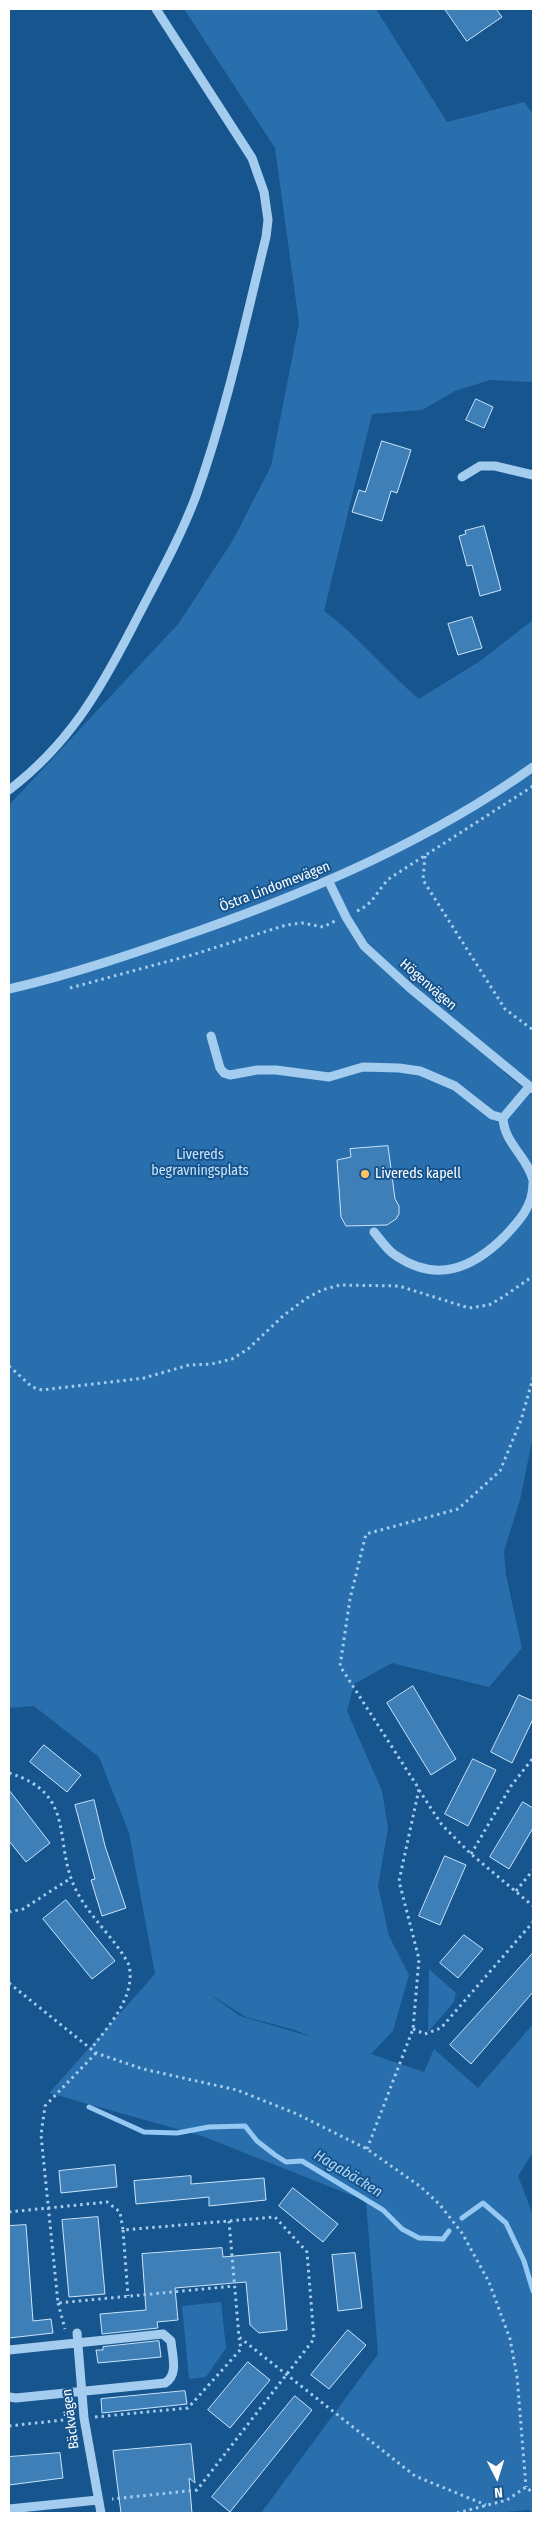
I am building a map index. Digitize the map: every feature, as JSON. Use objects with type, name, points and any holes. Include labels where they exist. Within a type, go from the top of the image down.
[{"type":"street","points":[[9,790],[42,762],[83,714],[109,674],[177,539],[211,451],[266,237],[268,220],[264,192],[252,158],[156,9]]},
{"type":"street","points":[[462,477],[480,466],[495,466],[533,476]]},
{"type":"street","name":"Östra Lindomevägen","points":[[9,989],[56,978],[154,947],[329,882],[450,819],[533,767]]},
{"type":"street","name":"Högenvägen","points":[[329,882],[346,917],[364,946],[410,988],[532,1088]]},
{"type":"street","points":[[211,1036],[220,1068],[224,1073],[230,1075],[256,1070],[276,1070],[329,1077],[363,1067],[399,1068],[420,1071],[455,1086],[492,1114],[503,1118]]},
{"type":"street","points":[[503,1118],[532,1088]]},
{"type":"street","points":[[374,1232],[394,1255],[420,1266],[450,1270],[471,1263],[488,1253],[520,1220],[530,1205],[533,1181],[530,1168],[509,1140],[503,1118]]},
{"type":"street","name":"Bäckvägen","points":[[77,2333],[84,2418],[101,2513]]},
{"type":"street","points":[[9,2350],[163,2334],[171,2341],[174,2374],[172,2379],[165,2383],[16,2398],[9,2397]]},
{"type":"street","points":[[9,2509],[98,2500]]},
{"type":"path","points":[[66,990],[186,957],[286,925],[302,923],[322,927],[346,917],[370,905],[380,888],[390,878],[533,786]]},
{"type":"path","points":[[425,856],[424,880],[428,888],[505,1009],[533,1030]]},
{"type":"path","points":[[9,1366],[32,1387],[42,1390],[144,1378],[189,1365],[212,1364],[232,1359],[248,1349],[292,1309],[322,1290],[340,1286],[399,1286],[452,1304],[479,1307],[503,1298],[533,1276]]},
{"type":"path","points":[[533,1378],[521,1420],[500,1471],[458,1509],[366,1534],[350,1600],[340,1666],[442,1824],[471,1854],[533,1906]]},
{"type":"path","points":[[471,1854],[511,1786],[533,1758]]},
{"type":"path","points":[[9,1773],[32,1781],[47,1795],[60,1818],[71,1878],[81,1900],[121,1951],[129,1965],[132,1976],[125,1998],[114,2019],[90,2049]]},
{"type":"path","points":[[367,2149],[413,2029],[419,1959],[399,1881],[419,1789]]},
{"type":"path","points":[[516,1891],[533,1870]]},
{"type":"path","points":[[9,1912],[23,1909],[71,1878]]},
{"type":"path","points":[[413,2029],[425,2034],[441,2028],[533,1922]]},
{"type":"path","points":[[9,1983],[96,2053],[142,2069],[237,2090],[297,2114],[367,2149],[421,2188],[440,2205],[462,2233],[489,2282],[510,2340],[517,2376],[526,2487],[533,2493]]},
{"type":"path","points":[[96,2053],[45,2106],[40,2134],[58,2303],[234,2286]]},
{"type":"path","points":[[9,2212],[107,2202],[120,2212],[128,2296]]},
{"type":"path","points":[[98,2500],[197,2490],[288,2376],[314,2339],[307,2252],[275,2217],[122,2230]]},
{"type":"path","points":[[9,2426],[188,2408],[241,2350],[229,2221]]},
{"type":"path","points":[[239,2337],[415,2476],[486,2505]]},
{"type":"path","points":[[458,2513],[507,2500],[526,2487]]},
{"type":"green space","name":"Livereds begravningsplats","points":[[184,9],[376,9],[447,122],[524,102],[533,114],[533,382],[490,380],[455,391],[422,410],[372,414],[324,611],[349,631],[419,699],[480,661],[533,620],[533,1083],[509,1064],[504,1072],[533,1096],[533,1436],[520,1500],[504,1551],[506,1575],[522,1648],[489,1687],[392,1663],[354,1684],[347,1711],[382,1791],[388,1828],[378,1886],[389,1936],[409,1975],[393,2031],[371,2054],[424,2072],[434,2049],[478,2088],[533,2024],[533,2152],[518,2176],[533,2215],[533,2512],[528,2510],[495,2513],[261,2513],[378,2354],[366,2201],[202,2136],[49,2093],[155,1974],[129,1833],[99,1757],[34,1706],[9,1708],[9,805],[179,623],[233,540],[271,466],[299,323],[275,148]],"holes":[[[208,1993],[246,2017],[295,2030],[312,2037],[240,2016]]]},
{"type":"green space","points":[[429,1969],[456,1993],[454,2002],[428,2032]]},
{"type":"green space","points":[[221,2302],[226,2348],[206,2377],[189,2379],[182,2306]]},
{"type":"building","points":[[445,9],[496,9],[502,17],[467,41]]},
{"type":"building","points":[[476,399],[493,407],[484,428],[466,420]]},
{"type":"building","points":[[382,441],[411,450],[397,493],[391,491],[382,521],[352,512],[359,490],[365,492]]},
{"type":"building","points":[[484,526],[501,590],[480,596],[472,565],[467,566],[459,536],[466,534],[465,531]]},
{"type":"building","points":[[472,617],[482,648],[458,655],[448,624]]},
{"type":"building","name":"Livereds kapell","points":[[388,1146],[395,1199],[399,1206],[399,1214],[396,1219],[387,1225],[346,1226],[341,1217],[337,1160],[351,1157],[350,1149]]},
{"type":"building","points":[[413,1686],[456,1759],[431,1775],[387,1703]]},
{"type":"building","points":[[519,1695],[533,1701],[533,1719],[512,1763],[491,1752]]},
{"type":"building","points":[[44,1745],[81,1775],[67,1792],[30,1762]]},
{"type":"building","points":[[473,1759],[496,1770],[468,1826],[445,1814]]},
{"type":"building","points":[[9,1790],[50,1843],[26,1862],[9,1841]]},
{"type":"building","points":[[94,1800],[105,1846],[126,1908],[102,1916],[91,1880],[95,1879],[75,1805]]},
{"type":"building","points":[[523,1802],[533,1808],[533,1828],[509,1869],[490,1857]]},
{"type":"building","points":[[445,1856],[466,1865],[440,1925],[419,1916]]},
{"type":"building","points":[[66,1900],[115,1961],[92,1979],[43,1919]]},
{"type":"building","points":[[464,1935],[483,1949],[458,1978],[440,1963]]},
{"type":"building","points":[[533,1953],[533,1992],[471,2064],[450,2045]]},
{"type":"building","points":[[115,2165],[117,2187],[61,2193],[59,2171]]},
{"type":"building","points":[[191,2176],[191,2184],[264,2178],[266,2200],[209,2206],[209,2197],[136,2204],[134,2181]]},
{"type":"building","points":[[293,2188],[338,2224],[323,2242],[279,2206]]},
{"type":"building","points":[[98,2217],[105,2294],[69,2297],[62,2220]]},
{"type":"building","points":[[26,2225],[33,2321],[51,2319],[53,2333],[9,2338],[9,2226]]},
{"type":"building","points":[[222,2248],[223,2257],[280,2252],[287,2330],[259,2333],[250,2325],[246,2282],[175,2288],[178,2320],[157,2322],[158,2328],[102,2334],[100,2314],[146,2310],[142,2254]]},
{"type":"building","points":[[355,2253],[362,2308],[338,2311],[332,2255]]},
{"type":"building","points":[[348,2330],[366,2345],[329,2389],[311,2375]]},
{"type":"building","points":[[159,2341],[161,2357],[98,2363],[96,2350],[103,2350],[103,2347]]},
{"type":"building","points":[[248,2362],[270,2380],[230,2428],[208,2410]]},
{"type":"building","points":[[185,2391],[187,2404],[102,2413],[101,2399]]},
{"type":"building","points":[[295,2396],[312,2410],[230,2512],[212,2497]]},
{"type":"building","points":[[191,2444],[195,2483],[189,2478],[192,2513],[121,2513],[113,2451]]},
{"type":"building","points":[[60,2453],[63,2478],[9,2485],[9,2457]]},
{"type":"waterway","name":"Hagabäcken","points":[[89,2107],[144,2132],[177,2133],[209,2127],[245,2126],[257,2141],[275,2155],[286,2162],[302,2161],[383,2210],[402,2229],[419,2238],[443,2239],[449,2231]]},
{"type":"waterway","name":"Hagabäcken","points":[[462,2218],[483,2203],[506,2223],[524,2261],[533,2291]]},
{"type":"place","name":"Livereds kapell","points":[[365,1174]]}]
